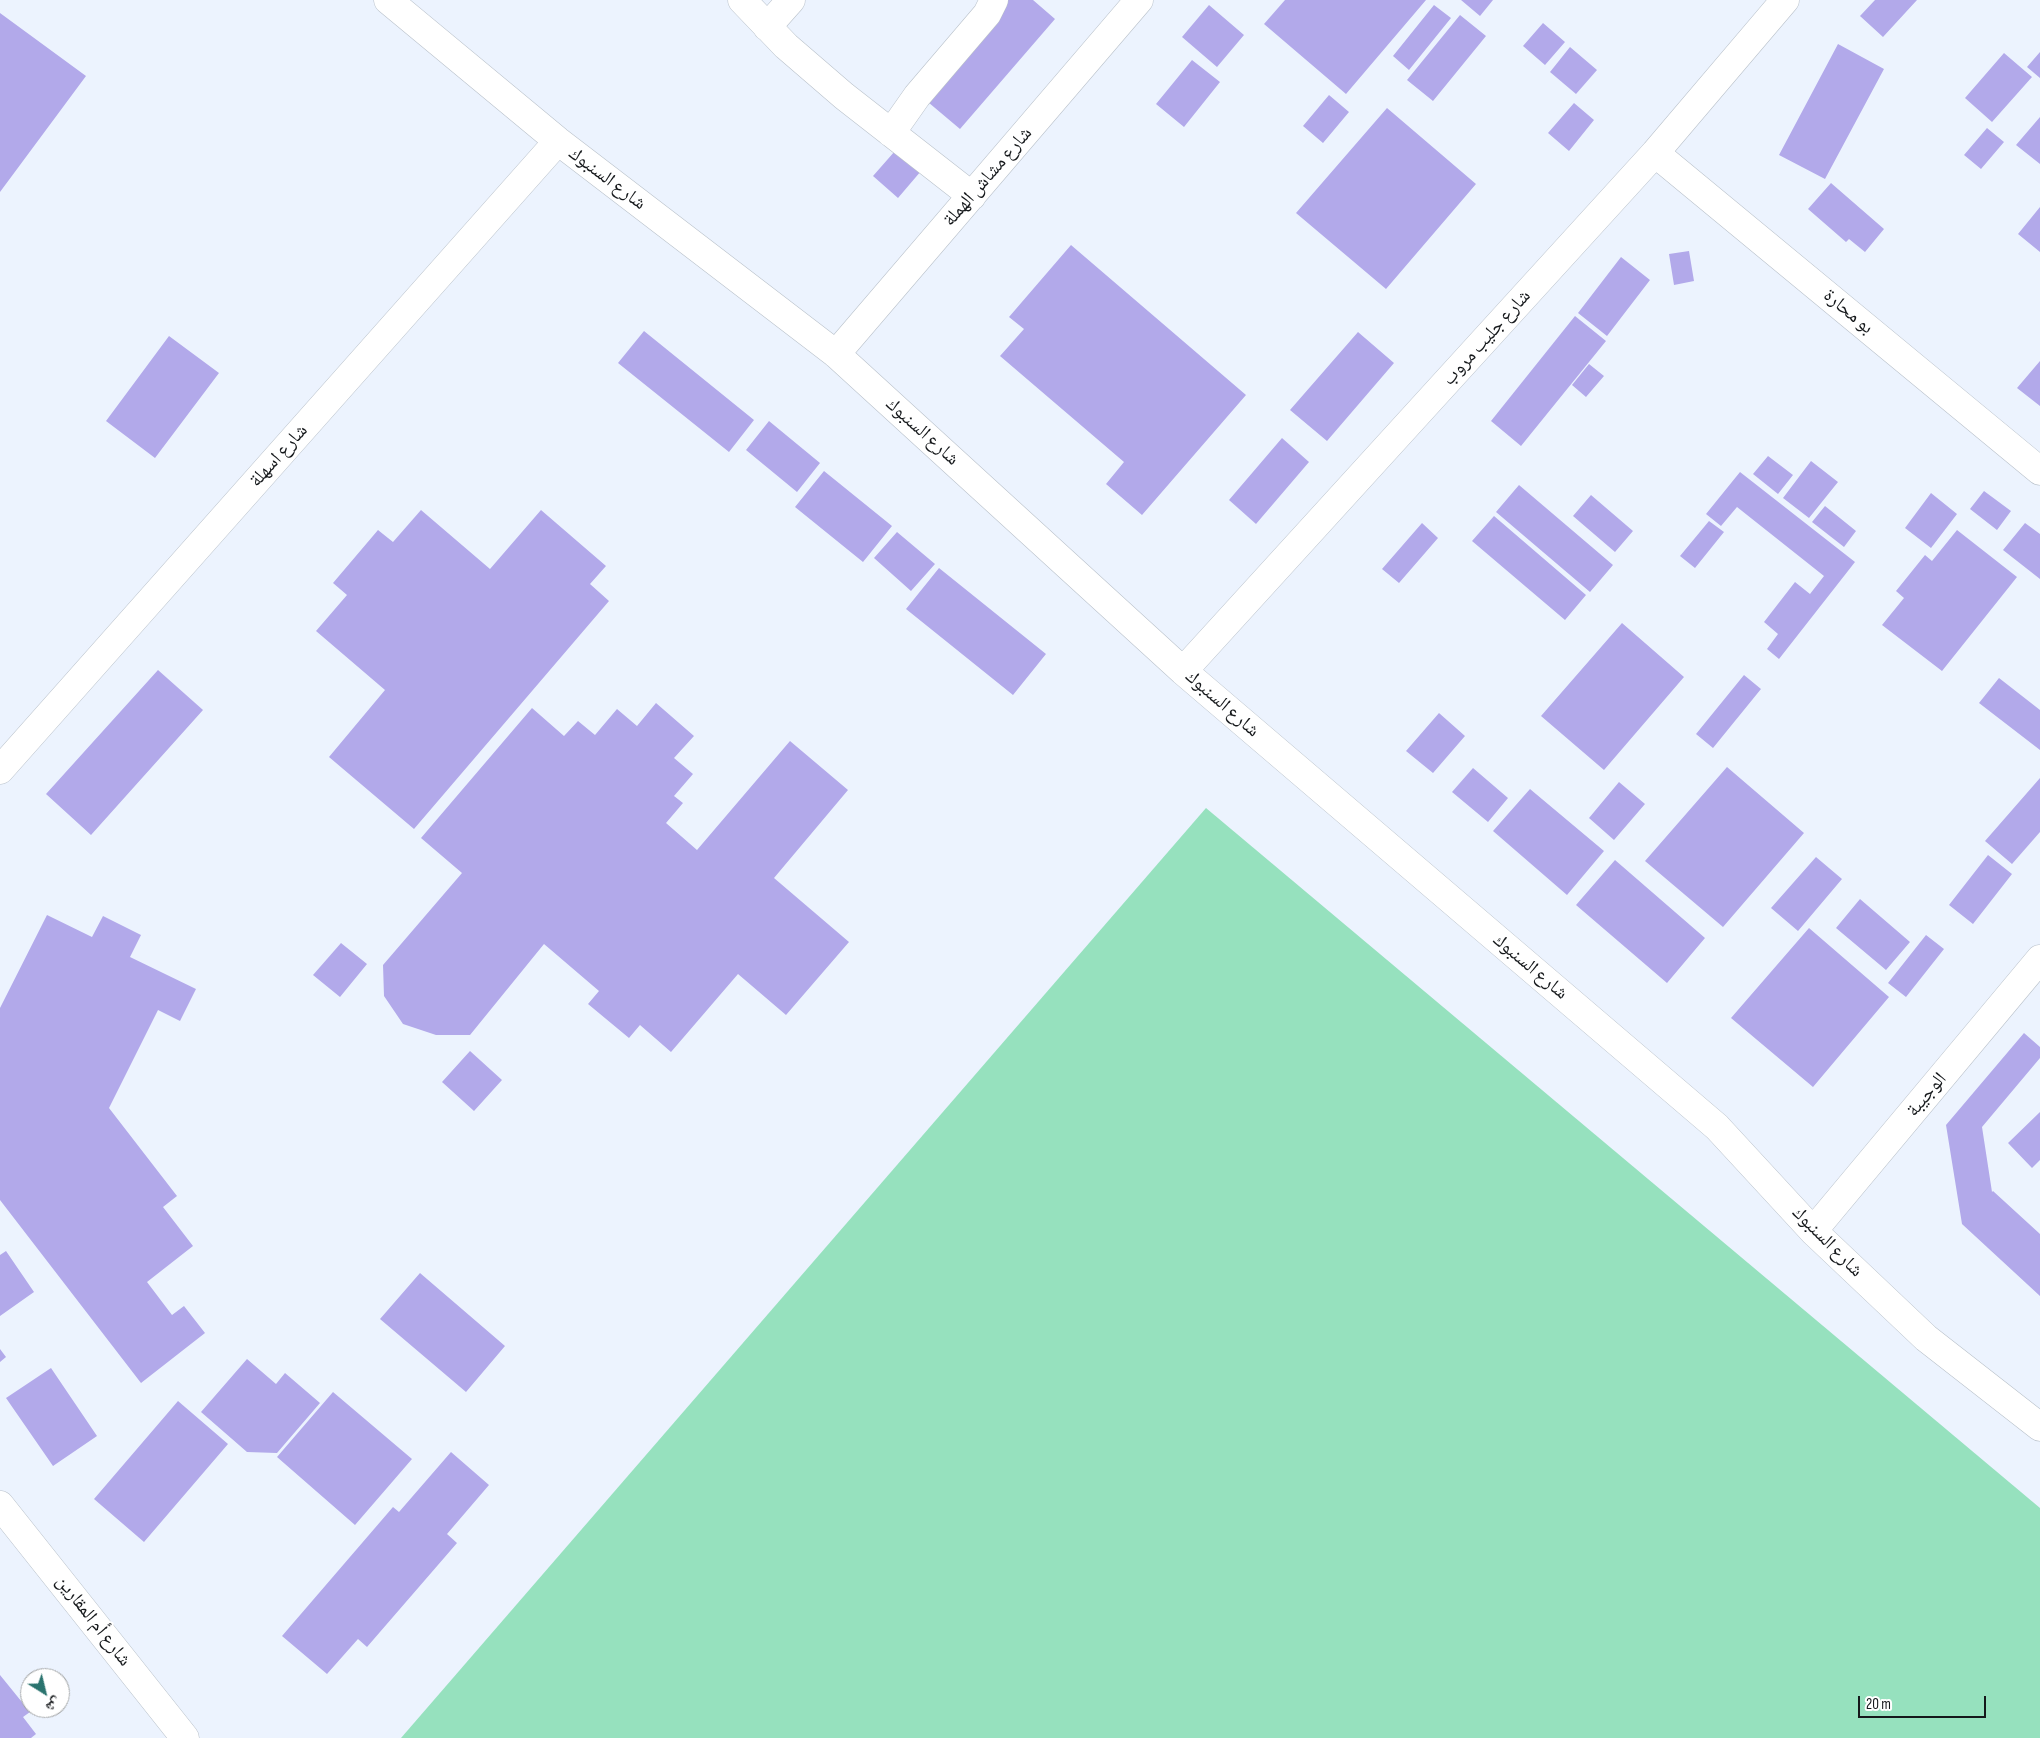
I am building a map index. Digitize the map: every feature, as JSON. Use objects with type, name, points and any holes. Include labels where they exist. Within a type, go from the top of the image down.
[{"type":"street","name":"شارع السنبوك","points":[[388,0],[558,141],[836,354],[1183,671],[1717,1127],[1814,1231],[1926,1338],[2040,1427]]},
{"type":"street","points":[[742,0],[786,46],[844,96],[972,196]]},
{"type":"street","points":[[767,27],[791,0]]},
{"type":"street","points":[[891,133],[917,96],[987,14],[994,0]]},
{"type":"street","name":"شارع مشاش الهملة","points":[[836,354],[1139,0]]},
{"type":"street","name":"شارع جليب مروب","points":[[1183,671],[1655,154],[1785,0]]},
{"type":"street","name":"شارع اسهلة","points":[[0,770],[558,141]]},
{"type":"street","name":"بو محارة","points":[[1655,154],[2040,471]]},
{"type":"street","name":"الوجيبة","points":[[1814,1231],[2040,959]]},
{"type":"street","name":"شارع أم المقارين","points":[[0,1505],[186,1738]]},
{"type":"green space","points":[[1206,808],[2040,1508],[2040,1738],[401,1738]]},
{"type":"building","points":[[1005,0],[1033,0],[1055,19],[960,129],[922,97]]},
{"type":"building","points":[[1285,0],[1426,0],[1346,94],[1264,24]]},
{"type":"building","points":[[1461,0],[1493,0],[1480,16]]},
{"type":"building","points":[[1875,0],[1917,0],[1883,37],[1860,16]]},
{"type":"building","points":[[1209,5],[1244,35],[1217,67],[1182,37]]},
{"type":"building","points":[[1434,5],[1451,18],[1409,70],[1393,56]]},
{"type":"building","points":[[0,13],[86,76],[0,192]]},
{"type":"building","points":[[1460,15],[1486,36],[1433,101],[1407,80]]},
{"type":"building","points":[[1543,23],[1565,42],[1545,65],[1523,46]]},
{"type":"building","points":[[1838,44],[1884,69],[1825,179],[1779,155]]},
{"type":"building","points":[[1570,47],[1597,70],[1576,94],[1550,72]]},
{"type":"building","points":[[2040,52],[2040,78],[2027,67]]},
{"type":"building","points":[[2004,53],[2032,77],[1992,122],[1965,98]]},
{"type":"building","points":[[1192,60],[1220,82],[1184,127],[1156,104]]},
{"type":"building","points":[[1329,95],[1349,112],[1323,143],[1303,126]]},
{"type":"building","points":[[1574,103],[1594,120],[1569,151],[1548,133]]},
{"type":"building","points":[[1387,108],[1476,184],[1386,289],[1296,213]]},
{"type":"building","points":[[2040,117],[2040,164],[2016,145]]},
{"type":"building","points":[[1987,128],[2004,142],[1981,169],[1964,155]]},
{"type":"building","points":[[902,143],[927,164],[898,198],[873,176]]},
{"type":"building","points":[[1831,183],[1884,229],[1865,252],[1849,239],[1846,242],[1808,209]]},
{"type":"building","points":[[2040,207],[2040,252],[2018,234]]},
{"type":"building","points":[[1071,245],[1246,395],[1142,515],[1106,484],[1124,462],[1000,356],[1024,329],[1009,317]]},
{"type":"building","points":[[1689,251],[1694,281],[1674,285],[1669,254]]},
{"type":"building","points":[[1621,257],[1650,280],[1607,336],[1578,313]]},
{"type":"building","points":[[1575,316],[1606,341],[1521,446],[1491,421]]},
{"type":"building","points":[[644,331],[754,420],[729,452],[618,363]]},
{"type":"building","points":[[1358,332],[1394,363],[1327,441],[1290,410]]},
{"type":"building","points":[[169,336],[219,373],[155,458],[106,421]]},
{"type":"building","points":[[2040,361],[2040,406],[2017,388]]},
{"type":"building","points":[[1589,364],[1604,376],[1586,397],[1572,385]]},
{"type":"building","points":[[769,421],[820,463],[797,492],[746,450]]},
{"type":"building","points":[[1282,438],[1309,462],[1256,524],[1229,500]]},
{"type":"building","points":[[1768,456],[1793,475],[1778,494],[1753,474]]},
{"type":"building","points":[[1811,461],[1838,482],[1809,518],[1783,498]]},
{"type":"building","points":[[824,471],[892,526],[863,562],[795,507]]},
{"type":"building","points":[[1740,472],[1855,562],[1779,659],[1767,649],[1778,634],[1764,622],[1795,582],[1810,594],[1824,576],[1737,507],[1721,526],[1706,514]]},
{"type":"building","points":[[1519,485],[1613,565],[1590,592],[1496,512]]},
{"type":"building","points":[[1984,491],[2011,511],[1997,530],[1970,509]]},
{"type":"building","points":[[1931,493],[1957,514],[1931,548],[1905,528]]},
{"type":"building","points":[[1591,495],[1633,531],[1615,552],[1573,516]]},
{"type":"building","points":[[1825,506],[1856,531],[1844,547],[1812,522]]},
{"type":"building","points":[[421,510],[490,569],[541,510],[606,566],[590,584],[609,601],[414,829],[329,757],[385,690],[316,631],[347,595],[333,583],[378,530],[393,542]]},
{"type":"building","points":[[1494,516],[1586,595],[1565,620],[1472,541]]},
{"type":"building","points":[[1709,521],[1724,532],[1695,568],[1680,556]]},
{"type":"building","points":[[1422,523],[1438,538],[1399,583],[1382,569]]},
{"type":"building","points":[[2025,523],[2040,534],[2040,579],[2003,550]]},
{"type":"building","points":[[1957,530],[2017,577],[1942,671],[1882,625],[1904,598],[1896,591],[1925,555],[1932,561]]},
{"type":"building","points":[[897,532],[935,564],[911,591],[874,558]]},
{"type":"building","points":[[939,568],[1046,654],[1013,695],[906,609]]},
{"type":"building","points":[[1622,623],[1684,677],[1604,770],[1541,716]]},
{"type":"building","points":[[158,670],[203,710],[91,835],[46,794]]},
{"type":"building","points":[[1744,675],[1761,689],[1713,748],[1696,734]]},
{"type":"building","points":[[1999,678],[2040,710],[2040,750],[1979,703]]},
{"type":"building","points":[[656,703],[694,736],[674,758],[693,774],[674,796],[683,803],[666,823],[697,850],[790,741],[848,790],[774,878],[849,942],[786,1015],[738,974],[671,1052],[640,1025],[629,1038],[588,1004],[599,991],[544,944],[470,1035],[436,1035],[403,1024],[384,996],[383,965],[462,873],[421,838],[532,708],[564,736],[578,721],[595,735],[617,709],[637,726]]},
{"type":"building","points":[[1439,713],[1465,736],[1433,773],[1406,751]]},
{"type":"building","points":[[1727,767],[1804,833],[1723,927],[1645,861]]},
{"type":"building","points":[[1473,768],[1508,798],[1488,822],[1452,792]]},
{"type":"building","points":[[2040,778],[2040,832],[2012,864],[1985,841]]},
{"type":"building","points":[[1619,782],[1645,804],[1614,840],[1589,818]]},
{"type":"building","points":[[1530,789],[1604,851],[1567,895],[1493,831]]},
{"type":"building","points":[[1988,855],[2012,874],[1973,924],[1949,905]]},
{"type":"building","points":[[1816,857],[1842,879],[1798,931],[1771,908]]},
{"type":"building","points":[[1615,860],[1705,938],[1667,983],[1576,905]]},
{"type":"building","points":[[1860,899],[1910,942],[1886,970],[1836,928]]},
{"type":"building","points":[[47,915],[92,937],[103,916],[141,935],[130,957],[196,989],[180,1021],[158,1010],[109,1108],[177,1196],[163,1207],[193,1246],[147,1282],[172,1315],[184,1306],[205,1333],[141,1383],[0,1200],[0,1008]]},
{"type":"building","points":[[1809,928],[1889,997],[1813,1087],[1731,1018]]},
{"type":"building","points":[[1926,935],[1944,949],[1906,997],[1888,983]]},
{"type":"building","points":[[341,943],[367,964],[340,997],[313,975]]},
{"type":"building","points":[[2024,1033],[2040,1047],[2040,1058],[1982,1127],[1992,1192],[2040,1234],[2040,1296],[1962,1224],[1946,1125]]},
{"type":"building","points":[[470,1051],[502,1080],[474,1111],[442,1082]]},
{"type":"building","points":[[2040,1112],[2040,1160],[2032,1168],[2008,1143]]},
{"type":"building","points":[[6,1251],[34,1292],[0,1316],[0,1255]]},
{"type":"building","points":[[420,1273],[505,1346],[466,1392],[380,1319]]},
{"type":"building","points":[[0,1349],[6,1357],[0,1362]]},
{"type":"building","points":[[247,1359],[276,1384],[285,1373],[320,1403],[277,1453],[247,1452],[201,1412]]},
{"type":"building","points":[[51,1368],[97,1436],[53,1466],[6,1398]]},
{"type":"building","points":[[333,1392],[412,1459],[355,1525],[277,1457]]},
{"type":"building","points":[[178,1401],[228,1444],[144,1542],[94,1499]]},
{"type":"building","points":[[451,1452],[489,1485],[447,1534],[457,1543],[367,1647],[358,1639],[327,1674],[282,1636],[393,1507],[399,1512]]},
{"type":"building","points":[[0,1675],[20,1700],[20,1718],[24,1718],[36,1734],[31,1738],[0,1738]]}]
